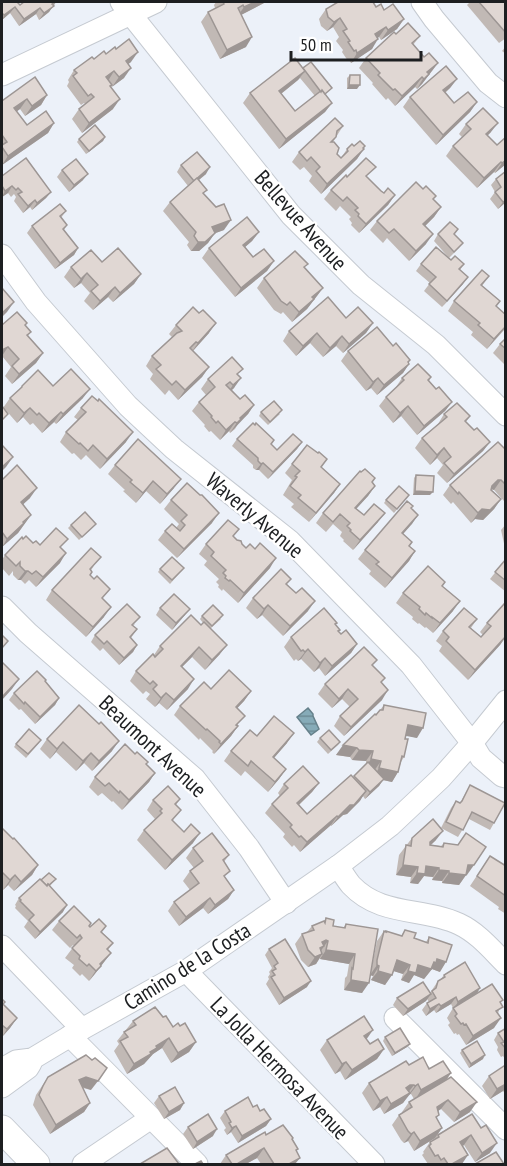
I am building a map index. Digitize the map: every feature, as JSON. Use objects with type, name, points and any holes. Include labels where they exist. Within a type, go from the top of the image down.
[{"type":"main road","points":[[2,1129],[36,1164]]},
{"type":"main road","points":[[2,1156],[11,1164]]},
{"type":"street","points":[[2,75],[125,7],[156,2]]},
{"type":"street","points":[[422,2],[488,83],[506,97]]},
{"type":"street","name":"Bellevue Avenue","points":[[125,7],[291,215],[361,285],[436,345],[506,415]]},
{"type":"street","name":"Waverly Avenue","points":[[2,255],[36,302],[128,406],[174,449],[290,541],[411,665],[472,743],[481,758],[506,777]]},
{"type":"street","name":"Beaumont Avenue","points":[[2,607],[28,633],[195,779],[249,848],[286,903]]},
{"type":"street","name":"Camino de la Costa","points":[[2,1069],[16,1061],[32,1059],[186,971],[338,866],[390,826],[441,778],[506,701]]},
{"type":"street","points":[[338,866],[350,884],[367,899],[391,908],[431,915],[459,924],[480,938],[506,964]]},
{"type":"street","points":[[2,946],[151,1118],[197,1164]]},
{"type":"street","name":"La Jolla Hermosa Avenue","points":[[186,971],[374,1164]]},
{"type":"street","points":[[395,1018],[506,1129]]},
{"type":"street","name":"Camino de la Costa","points":[[2,1087],[28,1068],[32,1059]]},
{"type":"street","points":[[83,1164],[151,1118]]},
{"type":"water","points":[[308,708],[319,729],[311,735],[297,717]]},
{"type":"building","points":[[2,2],[17,2],[20,5],[24,2],[55,2],[52,4],[54,6],[44,13],[40,8],[24,19],[15,7],[4,15]]},
{"type":"building","points":[[223,2],[255,2],[238,8],[252,37],[227,50],[208,12],[224,4]]},
{"type":"building","points":[[338,2],[373,2],[376,7],[381,4],[384,10],[393,4],[404,19],[388,30],[386,27],[375,34],[378,39],[357,53],[348,42],[350,41],[343,31],[347,29],[340,18],[334,22],[328,17],[326,9]]},
{"type":"building","points":[[479,2],[506,2],[506,33]]},
{"type":"building","points":[[408,23],[420,36],[412,43],[424,57],[429,53],[438,63],[427,72],[429,74],[424,79],[422,77],[402,96],[378,75],[380,73],[366,58],[394,32],[396,34]]},
{"type":"building","points":[[129,39],[138,52],[126,61],[131,68],[119,77],[114,71],[106,77],[120,99],[89,123],[79,109],[94,97],[91,94],[88,96],[73,76],[77,73],[74,70],[92,57],[94,59],[104,51],[106,54]]},
{"type":"building","points":[[295,58],[305,71],[279,91],[295,111],[322,90],[332,103],[286,139],[250,93]]},
{"type":"building","points":[[311,62],[332,88],[325,94],[303,68]]},
{"type":"building","points":[[446,66],[457,79],[443,90],[454,103],[468,92],[477,102],[443,135],[410,97]]},
{"type":"building","points":[[350,75],[360,75],[360,85],[349,85]]},
{"type":"building","points":[[35,77],[47,95],[32,106],[27,99],[14,108],[27,125],[46,111],[54,123],[8,156],[2,147],[7,142],[2,135],[2,101]]},
{"type":"building","points":[[483,108],[498,123],[486,134],[497,145],[506,137],[506,160],[484,178],[453,146],[471,129],[466,124]]},
{"type":"building","points":[[335,118],[343,126],[331,142],[339,148],[337,154],[341,158],[352,144],[354,146],[360,141],[365,146],[327,184],[316,171],[320,167],[311,157],[307,161],[299,152]]},
{"type":"building","points":[[95,125],[105,137],[89,151],[79,139]]},
{"type":"building","points":[[197,152],[210,167],[194,181],[181,165]]},
{"type":"building","points":[[26,158],[51,192],[37,203],[35,200],[28,206],[18,194],[22,192],[18,188],[16,190],[12,186],[5,191],[2,186],[2,176]]},
{"type":"building","points":[[366,158],[376,167],[366,176],[384,193],[388,188],[395,195],[366,224],[355,210],[358,208],[347,197],[343,201],[331,190]]},
{"type":"building","points":[[76,159],[88,174],[74,185],[62,170]]},
{"type":"building","points":[[506,171],[506,200],[503,202],[495,192],[501,187],[496,179]]},
{"type":"building","points":[[197,178],[207,190],[203,193],[216,207],[224,204],[231,220],[212,227],[215,233],[205,242],[198,242],[194,236],[196,232],[170,202]]},
{"type":"building","points":[[416,182],[423,189],[426,186],[436,196],[433,199],[441,207],[423,224],[433,234],[416,251],[394,229],[389,233],[377,221]]},
{"type":"building","points":[[60,204],[66,211],[60,216],[67,225],[63,229],[78,248],[60,263],[32,226]]},
{"type":"building","points":[[247,217],[259,232],[243,245],[253,257],[264,249],[274,261],[241,288],[209,248]]},
{"type":"building","points":[[450,222],[458,229],[454,234],[463,243],[454,252],[438,234]]},
{"type":"building","points":[[436,247],[451,260],[455,256],[464,264],[459,269],[468,277],[447,301],[429,284],[436,277],[421,264]]},
{"type":"building","points":[[118,248],[141,274],[120,293],[115,287],[100,301],[91,291],[98,285],[87,273],[81,279],[71,267],[91,250],[102,262]]},
{"type":"building","points":[[295,251],[308,264],[304,267],[323,288],[299,312],[290,302],[287,305],[281,301],[264,278]]},
{"type":"building","points":[[482,270],[489,276],[481,285],[500,301],[496,306],[506,315],[506,326],[494,339],[478,325],[480,323],[454,301]]},
{"type":"building","points":[[2,288],[14,302],[2,313]]},
{"type":"building","points":[[328,297],[346,318],[358,307],[373,323],[349,344],[342,336],[330,348],[317,333],[303,346],[289,331]]},
{"type":"building","points":[[193,307],[199,313],[203,310],[216,323],[198,343],[196,342],[190,348],[209,367],[185,390],[176,381],[172,385],[156,369],[161,365],[152,356],[182,331],[176,325]]},
{"type":"building","points":[[17,312],[27,323],[25,325],[31,332],[27,335],[43,353],[19,374],[12,366],[19,359],[8,347],[2,350],[2,325]]},
{"type":"building","points":[[377,327],[393,346],[396,343],[410,360],[409,364],[384,385],[378,378],[373,382],[348,351]]},
{"type":"building","points":[[506,338],[506,349],[500,344]]},
{"type":"building","points":[[232,357],[243,369],[237,374],[241,378],[233,385],[230,382],[226,385],[240,399],[245,395],[254,405],[237,423],[235,422],[226,430],[218,421],[216,423],[199,402],[215,387],[208,379]]},
{"type":"building","points":[[418,364],[431,377],[428,380],[436,389],[439,387],[452,402],[424,426],[408,406],[400,413],[386,397]]},
{"type":"building","points":[[71,369],[90,389],[63,414],[61,412],[49,423],[30,408],[24,413],[10,398],[38,370],[53,386]]},
{"type":"building","points":[[92,396],[98,401],[99,399],[133,432],[107,459],[93,445],[88,451],[66,432],[86,412],[81,408]]},
{"type":"building","points":[[274,401],[282,410],[270,422],[261,412]]},
{"type":"building","points":[[457,403],[470,416],[465,421],[474,430],[477,428],[490,442],[454,474],[444,463],[451,457],[444,448],[437,455],[422,438],[447,417],[444,414]]},
{"type":"building","points":[[2,406],[8,414],[2,420]]},
{"type":"building","points":[[253,423],[255,425],[256,423],[274,440],[271,444],[277,450],[293,434],[302,442],[273,472],[263,463],[261,464],[258,458],[237,439]]},
{"type":"building","points":[[138,439],[181,479],[167,494],[153,481],[143,493],[115,465]]},
{"type":"building","points":[[498,442],[506,450],[506,485],[498,480],[492,486],[491,490],[501,499],[490,510],[482,509],[478,513],[450,485]]},
{"type":"building","points":[[2,445],[13,457],[2,467]]},
{"type":"building","points":[[307,445],[327,459],[321,467],[340,484],[316,513],[298,498],[301,495],[290,486],[300,471],[292,464]]},
{"type":"building","points":[[17,465],[37,488],[21,502],[31,515],[7,539],[2,532],[2,480]]},
{"type":"building","points":[[365,469],[375,478],[372,482],[375,486],[355,508],[364,515],[374,504],[385,513],[360,540],[347,526],[350,523],[340,514],[333,522],[323,513],[360,471]]},
{"type":"building","points":[[416,475],[434,476],[433,492],[415,491]]},
{"type":"building","points":[[187,483],[219,513],[184,549],[165,531],[172,524],[180,531],[185,525],[181,521],[187,515],[171,500]]},
{"type":"building","points":[[399,486],[409,495],[397,509],[386,500]]},
{"type":"building","points":[[407,501],[418,515],[402,533],[412,542],[409,546],[415,551],[392,578],[365,550]]},
{"type":"building","points":[[85,512],[96,524],[82,537],[71,525]]},
{"type":"building","points":[[228,520],[239,529],[233,536],[246,548],[250,544],[255,549],[260,543],[276,558],[244,593],[225,578],[223,573],[226,570],[211,556],[214,552],[206,544]]},
{"type":"building","points":[[56,528],[68,539],[60,547],[66,553],[43,577],[36,571],[32,574],[25,571],[20,566],[20,562],[16,566],[5,555],[22,537],[23,539],[26,536],[33,543],[36,541],[40,545]]},
{"type":"building","points":[[91,548],[101,557],[90,569],[92,572],[90,575],[94,579],[97,576],[110,589],[102,598],[111,607],[93,627],[52,590]]},
{"type":"building","points":[[172,557],[184,568],[172,580],[160,569]]},
{"type":"building","points":[[506,559],[506,581],[495,572]]},
{"type":"building","points":[[428,566],[445,582],[442,586],[460,601],[440,623],[426,613],[425,615],[419,609],[420,607],[403,593]]},
{"type":"building","points":[[281,569],[291,579],[286,584],[296,593],[302,588],[315,601],[290,626],[268,605],[264,609],[253,598]]},
{"type":"building","points":[[174,594],[190,609],[176,623],[160,608]]},
{"type":"building","points":[[505,603],[506,636],[475,670],[446,641],[449,637],[443,631],[464,608],[477,619],[469,627],[481,637],[491,626],[487,623]]},
{"type":"building","points":[[127,604],[140,617],[132,625],[137,629],[130,637],[137,645],[124,658],[107,641],[104,644],[95,635]]},
{"type":"building","points":[[213,605],[223,615],[212,626],[202,616]]},
{"type":"building","points":[[324,608],[337,623],[335,624],[340,630],[338,631],[341,634],[346,630],[357,644],[332,666],[325,658],[320,663],[308,649],[305,652],[301,651],[291,637]]},
{"type":"building","points":[[191,615],[201,625],[204,622],[227,645],[212,660],[199,647],[181,666],[194,679],[174,700],[166,693],[161,698],[153,689],[157,685],[153,681],[150,684],[136,671],[153,654],[155,657],[163,649],[160,646]]},
{"type":"building","points":[[2,635],[8,641],[2,648]]},
{"type":"building","points":[[364,647],[377,660],[372,665],[385,678],[381,682],[388,690],[351,727],[340,716],[358,699],[348,689],[339,699],[325,684]]},
{"type":"building","points":[[2,662],[19,679],[2,697]]},
{"type":"building","points":[[229,670],[251,691],[236,707],[245,716],[221,744],[180,706],[204,682],[211,689]]},
{"type":"building","points":[[37,671],[59,698],[40,717],[14,693]]},
{"type":"building","points":[[79,705],[99,724],[101,722],[119,741],[99,761],[91,753],[83,761],[63,742],[57,749],[47,739]]},
{"type":"building","points":[[384,705],[426,713],[423,728],[408,725],[405,739],[408,739],[398,772],[379,768],[381,761],[371,759],[373,751],[343,745],[375,714],[383,710]]},
{"type":"building","points":[[274,716],[294,733],[273,757],[286,769],[275,782],[251,761],[248,766],[231,751],[250,730],[257,736]]},
{"type":"building","points":[[29,729],[41,740],[28,754],[16,744]]},
{"type":"building","points":[[329,730],[340,742],[331,750],[320,738]]},
{"type":"building","points":[[125,744],[148,762],[146,764],[155,773],[129,800],[109,783],[105,786],[95,777]]},
{"type":"building","points":[[368,762],[384,779],[370,792],[354,776]]},
{"type":"building","points":[[303,766],[319,783],[297,803],[307,814],[351,775],[366,791],[354,805],[350,805],[307,842],[301,836],[299,837],[290,827],[292,825],[272,804],[288,788],[284,784]]},
{"type":"building","points":[[470,785],[505,803],[494,823],[472,812],[463,830],[446,822],[456,801],[460,803],[462,801]]},
{"type":"building","points":[[168,786],[180,799],[175,804],[181,810],[172,820],[184,832],[191,824],[200,833],[172,860],[144,830],[162,813],[160,811],[162,809],[153,800]]},
{"type":"building","points":[[433,819],[443,831],[430,842],[430,845],[443,847],[444,843],[458,845],[466,833],[486,847],[474,865],[468,865],[466,875],[426,866],[425,874],[417,873],[418,867],[403,865],[406,845],[411,846],[412,838]]},
{"type":"building","points":[[3,829],[38,865],[21,882],[15,875],[10,880],[2,872]]},
{"type":"building","points":[[212,833],[229,855],[223,860],[230,871],[224,876],[234,890],[215,905],[210,898],[186,917],[174,902],[199,883],[190,871],[203,861],[193,848]]},
{"type":"building","points":[[490,856],[506,866],[506,896],[477,876]]},
{"type":"building","points":[[49,873],[56,879],[47,886],[41,880]]},
{"type":"building","points":[[40,879],[47,886],[48,884],[67,905],[40,932],[29,920],[34,915],[19,898]]},
{"type":"building","points":[[74,906],[91,923],[90,927],[99,919],[106,926],[101,932],[113,943],[107,949],[111,953],[96,971],[79,959],[80,956],[72,948],[82,938],[80,935],[77,938],[59,921]]},
{"type":"building","points":[[326,918],[334,920],[333,926],[345,928],[346,924],[378,929],[369,983],[351,980],[355,954],[326,950],[328,941],[326,940],[322,942],[324,946],[320,948],[322,954],[315,957],[308,950],[302,934],[314,930],[312,926],[324,921],[325,923]]},
{"type":"building","points":[[405,930],[416,933],[414,938],[428,943],[429,937],[452,945],[446,962],[437,959],[431,969],[418,965],[416,973],[408,971],[410,965],[397,960],[392,975],[378,971],[377,960],[384,931],[402,936]]},
{"type":"building","points":[[285,939],[311,981],[284,998],[271,977],[275,975],[272,971],[276,969],[274,966],[278,963],[269,949]]},
{"type":"building","points":[[465,962],[480,988],[458,1002],[456,997],[441,1006],[439,1004],[430,1009],[427,1003],[436,998],[432,991],[436,988],[438,981]]},
{"type":"building","points":[[423,982],[431,994],[408,1009],[397,998]]},
{"type":"building","points":[[492,984],[503,1000],[500,1002],[503,1007],[496,1011],[501,1018],[473,1036],[466,1024],[461,1024],[455,1016],[457,1014],[453,1008]]},
{"type":"building","points":[[2,999],[5,1002],[3,1004],[17,1018],[7,1029],[3,1026],[2,1028]]},
{"type":"building","points":[[155,1007],[163,1017],[166,1016],[173,1027],[178,1023],[180,1026],[185,1023],[196,1042],[178,1053],[169,1038],[156,1046],[157,1048],[150,1052],[151,1054],[134,1064],[120,1041],[128,1037],[124,1032],[136,1025],[133,1021]]},
{"type":"building","points":[[364,1016],[373,1030],[364,1036],[370,1044],[378,1039],[384,1049],[352,1070],[346,1062],[342,1064],[327,1040]]},
{"type":"building","points":[[400,1028],[410,1044],[395,1053],[385,1037]]},
{"type":"building","points":[[506,1028],[506,1049],[498,1033]]},
{"type":"building","points":[[477,1041],[485,1055],[471,1064],[462,1050]]},
{"type":"building","points":[[86,1055],[92,1060],[95,1058],[107,1068],[98,1081],[86,1077],[79,1080],[90,1103],[56,1125],[39,1095],[48,1077]]},
{"type":"building","points":[[423,1057],[429,1069],[443,1061],[451,1073],[421,1090],[418,1084],[410,1085],[406,1088],[410,1093],[391,1104],[387,1097],[380,1101],[369,1083],[406,1061],[409,1065]]},
{"type":"building","points":[[504,1066],[506,1084],[497,1089],[489,1076]]},
{"type":"building","points":[[451,1077],[477,1102],[460,1112],[448,1100],[437,1107],[439,1115],[436,1117],[442,1128],[420,1141],[414,1132],[411,1134],[408,1131],[399,1115],[412,1107],[409,1102]]},
{"type":"building","points":[[175,1087],[184,1103],[169,1112],[159,1096]]},
{"type":"building","points":[[248,1097],[253,1107],[257,1105],[260,1111],[264,1109],[271,1119],[242,1136],[236,1126],[232,1128],[225,1111]]},
{"type":"building","points":[[208,1114],[217,1129],[197,1142],[188,1127]]},
{"type":"building","points":[[472,1114],[481,1128],[486,1125],[497,1143],[482,1153],[471,1135],[460,1142],[468,1155],[452,1164],[448,1164],[444,1158],[441,1160],[438,1155],[435,1156],[429,1146],[430,1142]]},
{"type":"building","points":[[283,1125],[293,1138],[300,1158],[289,1164],[274,1164],[264,1148],[237,1164],[232,1164],[226,1155],[265,1132],[266,1135]]},
{"type":"building","points":[[167,1148],[179,1164],[140,1164]]},
{"type":"building","points":[[496,1152],[504,1164],[475,1164]]}]
